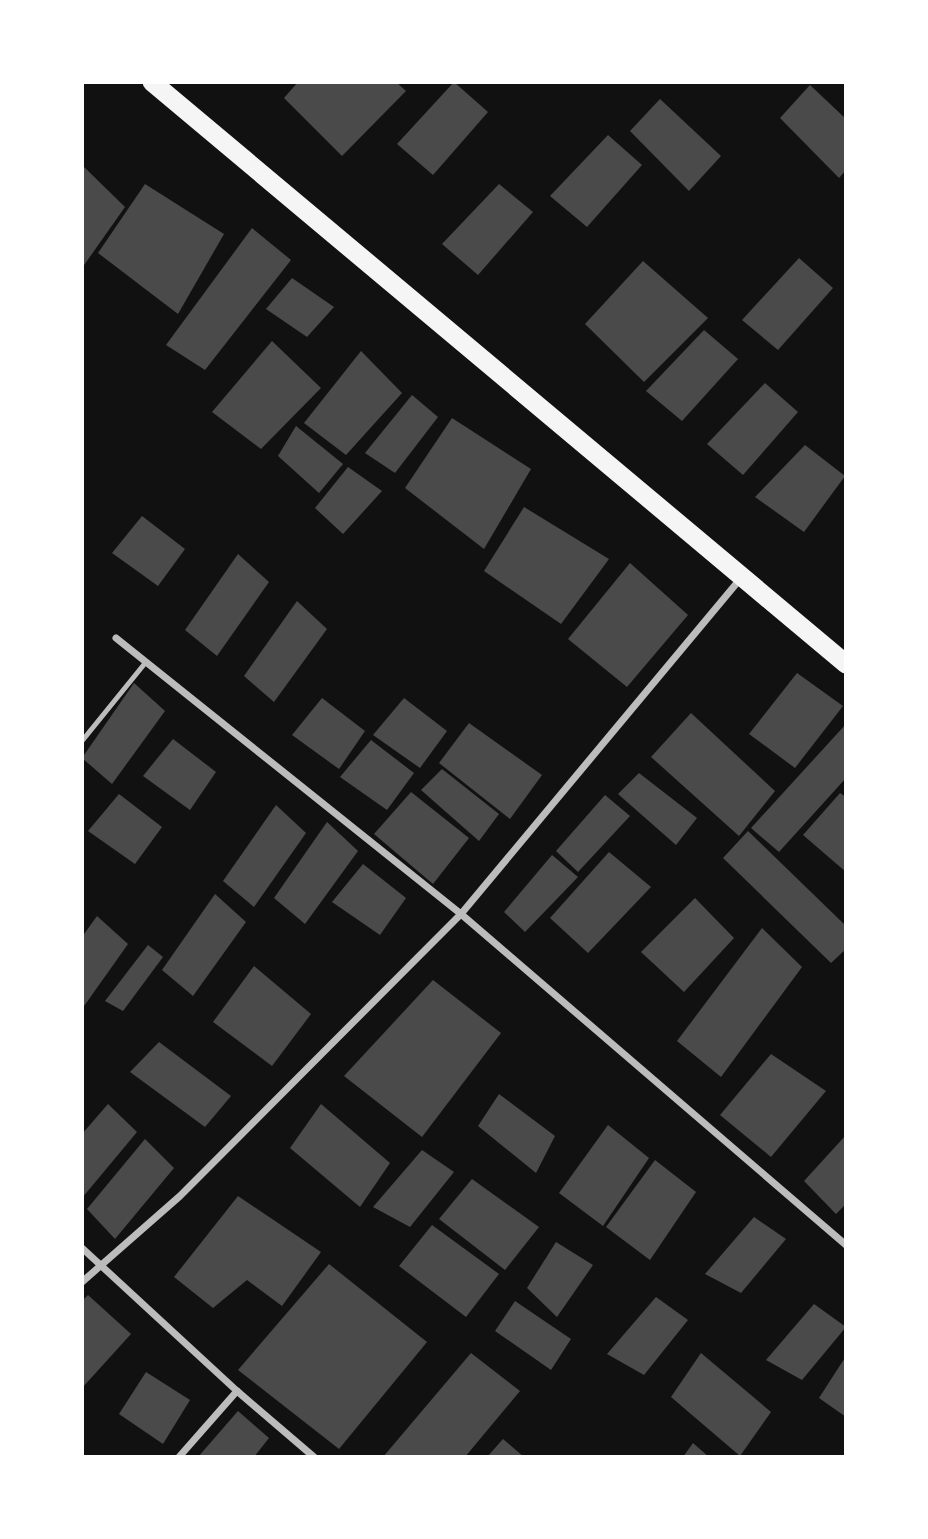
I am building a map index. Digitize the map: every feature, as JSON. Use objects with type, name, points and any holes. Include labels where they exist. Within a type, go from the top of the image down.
[{"type":"highway","points":[[152,82],[846,664]]},
{"type":"street","points":[[82,1282],[180,1196],[461,914],[741,578]]},
{"type":"street","points":[[116,638],[461,914],[846,1245]]},
{"type":"street","points":[[82,1248],[237,1391],[314,1457]]},
{"type":"street","points":[[179,1457],[237,1391]]},
{"type":"lane","points":[[82,741],[146,662]]},
{"type":"building","points":[[298,82],[396,82],[406,91],[342,156],[284,98]]},
{"type":"building","points":[[454,82],[488,112],[433,175],[397,144]]},
{"type":"building","points":[[810,85],[846,119],[846,170],[839,178],[780,118]]},
{"type":"building","points":[[660,99],[721,156],[689,191],[630,131]]},
{"type":"building","points":[[608,135],[642,165],[587,227],[550,196]]},
{"type":"building","points":[[82,165],[125,207],[82,268]]},
{"type":"building","points":[[145,184],[224,234],[178,314],[98,253]]},
{"type":"building","points":[[499,184],[533,212],[478,275],[442,244]]},
{"type":"building","points":[[252,228],[291,260],[205,370],[166,345]]},
{"type":"building","points":[[799,258],[833,288],[778,350],[742,320]]},
{"type":"building","points":[[643,261],[708,318],[644,382],[585,324]]},
{"type":"building","points":[[292,278],[334,307],[307,337],[266,309]]},
{"type":"building","points":[[704,330],[738,359],[682,421],[646,391]]},
{"type":"building","points":[[272,341],[321,388],[261,449],[212,412]]},
{"type":"building","points":[[361,351],[402,393],[346,455],[304,423]]},
{"type":"building","points":[[765,383],[798,412],[743,475],[707,444]]},
{"type":"building","points":[[412,395],[438,417],[395,473],[365,453]]},
{"type":"building","points":[[452,418],[531,469],[484,549],[405,488]]},
{"type":"building","points":[[296,426],[343,464],[319,493],[278,456]]},
{"type":"building","points":[[805,445],[845,476],[804,532],[755,497]]},
{"type":"building","points":[[348,467],[382,491],[343,534],[315,508]]},
{"type":"building","points":[[524,507],[609,559],[561,624],[484,571]]},
{"type":"building","points":[[142,516],[185,549],[158,586],[112,553]]},
{"type":"building","points":[[238,554],[269,582],[217,656],[185,630]]},
{"type":"building","points":[[630,563],[688,615],[627,687],[568,639]]},
{"type":"building","points":[[297,601],[327,629],[274,702],[244,676]]},
{"type":"building","points":[[797,673],[843,706],[795,768],[749,734]]},
{"type":"building","points":[[134,683],[165,711],[112,784],[82,758]]},
{"type":"building","points":[[322,698],[365,731],[339,769],[292,735]]},
{"type":"building","points":[[404,698],[447,731],[420,768],[373,735]]},
{"type":"building","points":[[691,713],[775,791],[739,836],[651,757]]},
{"type":"building","points":[[469,723],[542,775],[510,819],[439,763]]},
{"type":"building","points":[[846,724],[846,778],[779,852],[751,828]]},
{"type":"building","points":[[173,739],[216,772],[190,810],[143,776]]},
{"type":"building","points":[[371,740],[414,773],[387,810],[340,777]]},
{"type":"building","points":[[442,769],[499,814],[479,841],[421,790]]},
{"type":"building","points":[[639,773],[697,818],[676,845],[618,794]]},
{"type":"building","points":[[411,792],[469,838],[433,884],[374,834]]},
{"type":"building","points":[[840,793],[846,797],[846,872],[803,835]]},
{"type":"building","points":[[119,794],[162,827],[135,864],[88,831]]},
{"type":"building","points":[[605,795],[630,816],[578,872],[556,851]]},
{"type":"building","points":[[276,805],[306,833],[254,907],[223,881]]},
{"type":"building","points":[[327,822],[358,851],[305,924],[274,898]]},
{"type":"building","points":[[748,831],[846,926],[846,949],[831,963],[723,858]]},
{"type":"building","points":[[609,852],[651,887],[588,953],[550,918]]},
{"type":"building","points":[[552,855],[578,877],[525,932],[504,912]]},
{"type":"building","points":[[363,864],[406,898],[380,935],[332,902]]},
{"type":"building","points":[[215,894],[246,922],[193,996],[162,970]]},
{"type":"building","points":[[695,898],[734,938],[684,992],[641,952]]},
{"type":"building","points":[[97,916],[128,944],[82,1009],[82,937]]},
{"type":"building","points":[[762,928],[802,967],[721,1077],[677,1041]]},
{"type":"building","points":[[148,945],[163,957],[123,1011],[105,1001]]},
{"type":"building","points":[[254,966],[311,1014],[272,1066],[213,1022]]},
{"type":"building","points":[[433,980],[501,1033],[422,1137],[344,1076]]},
{"type":"building","points":[[159,1042],[231,1096],[205,1127],[130,1072]]},
{"type":"building","points":[[771,1054],[826,1091],[771,1157],[720,1115]]},
{"type":"building","points":[[499,1094],[555,1136],[536,1173],[478,1126]]},
{"type":"building","points":[[108,1104],[137,1132],[82,1198],[82,1134]]},
{"type":"building","points":[[321,1104],[390,1163],[360,1207],[290,1148]]},
{"type":"building","points":[[608,1125],[649,1158],[603,1226],[559,1193]]},
{"type":"building","points":[[846,1135],[846,1204],[836,1214],[804,1181]]},
{"type":"building","points":[[145,1139],[174,1168],[115,1239],[87,1209]]},
{"type":"building","points":[[422,1150],[454,1172],[410,1227],[373,1207]]},
{"type":"building","points":[[655,1160],[696,1192],[650,1260],[606,1227]]},
{"type":"building","points":[[472,1179],[539,1227],[505,1270],[439,1219]]},
{"type":"building","points":[[238,1196],[321,1252],[282,1306],[247,1280],[213,1308],[174,1277]]},
{"type":"building","points":[[754,1217],[786,1239],[741,1293],[705,1274]]},
{"type":"building","points":[[432,1225],[499,1274],[466,1317],[399,1266]]},
{"type":"building","points":[[556,1242],[593,1265],[557,1317],[527,1288]]},
{"type":"building","points":[[329,1264],[427,1342],[339,1449],[238,1370]]},
{"type":"building","points":[[88,1295],[131,1334],[82,1388],[82,1301]]},
{"type":"building","points":[[656,1297],[688,1320],[644,1375],[607,1354]]},
{"type":"building","points":[[515,1301],[571,1339],[551,1370],[495,1331]]},
{"type":"building","points":[[814,1304],[846,1327],[802,1380],[766,1360]]},
{"type":"building","points":[[471,1353],[520,1391],[465,1457],[383,1457]]},
{"type":"building","points":[[701,1353],[771,1412],[740,1456],[671,1397]]},
{"type":"building","points":[[846,1356],[846,1417],[819,1398]]},
{"type":"building","points":[[146,1372],[190,1400],[163,1444],[119,1414]]},
{"type":"building","points":[[238,1411],[269,1438],[254,1457],[198,1457]]},
{"type":"building","points":[[503,1439],[524,1457],[487,1457]]},
{"type":"building","points":[[693,1443],[709,1457],[683,1457]]}]
